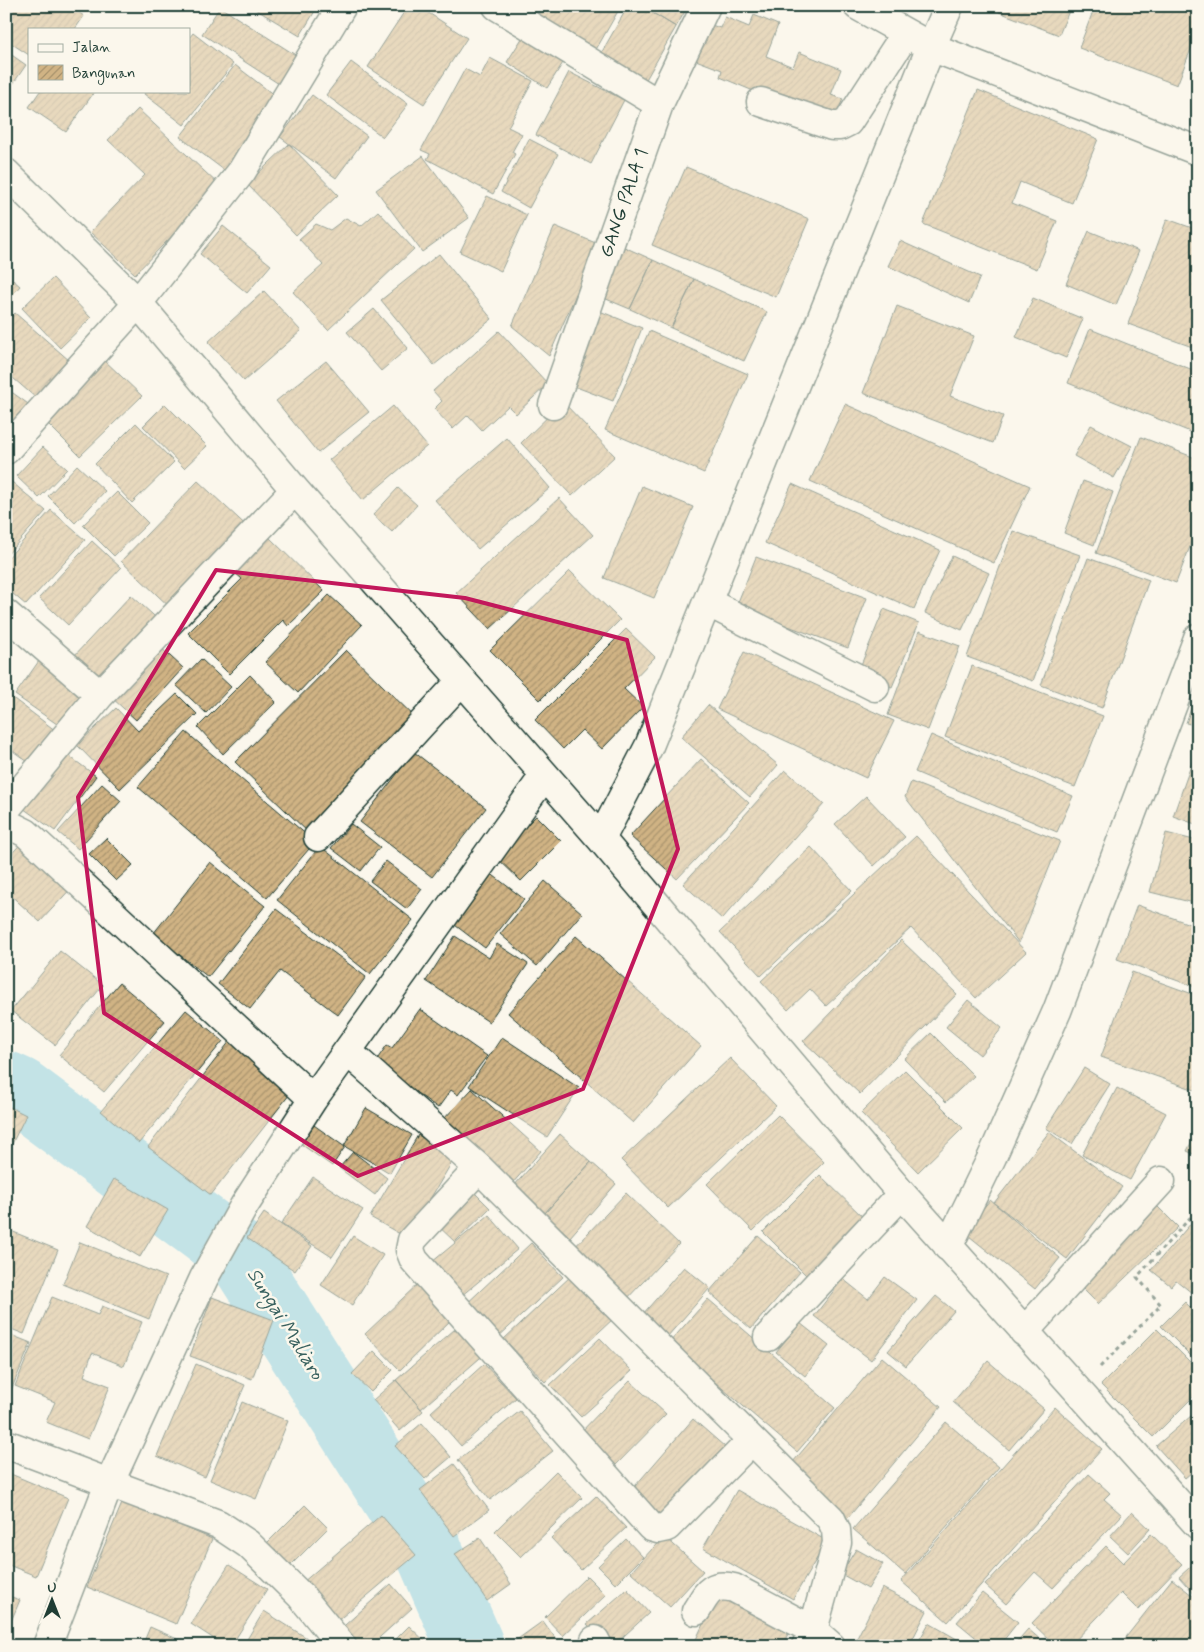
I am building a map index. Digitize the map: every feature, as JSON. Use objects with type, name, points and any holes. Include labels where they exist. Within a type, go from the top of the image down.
[{"type":"street","points":[[6,450],[138,303],[242,171],[342,6]]},
{"type":"street","points":[[497,6],[659,104]]},
{"type":"street","name":"GANG PALA 1","points":[[553,405],[659,104],[706,6]]},
{"type":"street","points":[[858,6],[931,47],[1198,151]]},
{"type":"street","points":[[601,839],[649,746],[949,6]]},
{"type":"street","points":[[761,102],[832,126],[840,126],[848,122],[906,33]]},
{"type":"street","points":[[6,173],[138,303],[295,490],[601,839],[902,1194],[1198,1525]]},
{"type":"street","points":[[6,809],[100,695],[295,490]]},
{"type":"street","points":[[707,602],[875,687]]},
{"type":"street","points":[[6,614],[100,695]]},
{"type":"street","points":[[948,1247],[992,1156],[1057,1011],[1198,638]]},
{"type":"street","points":[[318,838],[462,681]]},
{"type":"street","points":[[47,1646],[109,1484],[204,1278],[244,1206],[314,1099],[544,776]]},
{"type":"street","points":[[6,823],[26,833],[314,1099]]},
{"type":"street","points":[[348,1052],[479,1168],[831,1519],[836,1530],[838,1543],[817,1640],[734,1588],[722,1585],[711,1589],[696,1611]]},
{"type":"street","points":[[479,1168],[412,1240],[410,1250],[414,1260],[651,1527],[658,1529],[667,1527],[751,1441]]},
{"type":"street","points":[[1024,1332],[1161,1181]]},
{"type":"street","points":[[768,1337],[902,1194]]},
{"type":"street","points":[[6,1444],[218,1524],[248,1544],[302,1596],[342,1646]]},
{"type":"path","points":[[1077,1390],[1161,1305],[1137,1277],[1198,1208]]},
{"type":"highlighted area","points":[[216,570],[465,598],[627,640],[678,849],[583,1089],[358,1176],[104,1013],[78,797]]},
{"type":"building","points":[[6,6],[69,6],[84,16],[76,28],[28,28],[28,54],[6,40]]},
{"type":"building","points":[[250,6],[318,6],[300,36]]},
{"type":"building","points":[[408,6],[418,6],[467,38],[424,104],[368,67]]},
{"type":"building","points":[[542,6],[621,6],[594,53],[535,20]]},
{"type":"building","points":[[628,6],[641,6],[676,27],[644,83],[599,57]]},
{"type":"building","points":[[641,6],[688,6],[676,27]]},
{"type":"building","points":[[1002,6],[1071,6],[1059,35],[999,12]]},
{"type":"building","points":[[1095,6],[1198,6],[1198,31],[1177,85],[1079,48]]},
{"type":"building","points":[[220,7],[297,56],[279,84],[202,34]]},
{"type":"building","points":[[754,15],[778,25],[766,56],[793,67],[799,52],[841,69],[831,95],[843,99],[832,124],[720,77],[722,70],[688,57],[703,22],[720,28],[725,17],[749,27]]},
{"type":"building","points":[[526,32],[566,58],[547,88],[507,62]]},
{"type":"building","points":[[193,33],[233,64],[184,125],[144,94],[145,92],[190,92],[190,37]]},
{"type":"building","points":[[6,51],[26,65],[6,94]]},
{"type":"building","points":[[490,58],[533,81],[508,127],[522,134],[512,152],[515,154],[493,194],[427,159],[430,154],[421,150],[465,69],[480,77]]},
{"type":"building","points":[[351,62],[408,104],[383,137],[326,95]]},
{"type":"building","points":[[235,65],[283,102],[228,173],[180,137]]},
{"type":"building","points":[[569,72],[624,100],[591,164],[536,135]]},
{"type":"building","points":[[978,90],[1098,139],[1072,203],[1020,182],[1012,203],[1057,221],[1037,269],[923,224]]},
{"type":"building","points":[[39,92],[94,92],[66,132],[29,107]]},
{"type":"building","points":[[312,95],[367,136],[336,178],[280,137]]},
{"type":"building","points":[[138,109],[220,186],[135,274],[90,232],[145,175],[108,140]]},
{"type":"building","points":[[529,139],[558,154],[529,208],[501,192]]},
{"type":"building","points":[[289,144],[338,195],[296,235],[247,184]]},
{"type":"building","points":[[423,156],[469,218],[422,252],[376,190]]},
{"type":"building","points":[[686,167],[809,219],[776,297],[652,245]]},
{"type":"building","points":[[487,196],[527,215],[501,271],[460,252]]},
{"type":"building","points":[[378,211],[414,249],[328,330],[293,292],[323,265],[299,239],[316,224],[330,230],[346,218],[361,226]]},
{"type":"building","points":[[1167,219],[1198,230],[1198,349],[1128,324]]},
{"type":"building","points":[[223,226],[271,265],[247,293],[200,254]]},
{"type":"building","points":[[555,226],[598,244],[549,356],[512,326]]},
{"type":"building","points":[[1089,231],[1139,251],[1116,305],[1066,284]]},
{"type":"building","points":[[900,241],[980,277],[969,303],[888,266]]},
{"type":"building","points":[[622,246],[653,260],[630,309],[599,296]]},
{"type":"building","points":[[439,254],[492,319],[434,365],[381,300]]},
{"type":"building","points":[[653,260],[694,279],[671,328],[630,309]]},
{"type":"building","points":[[6,274],[20,286],[6,302]]},
{"type":"building","points":[[53,278],[91,318],[60,348],[22,308]]},
{"type":"building","points":[[694,279],[767,312],[744,361],[671,328]]},
{"type":"building","points":[[264,291],[301,331],[244,381],[208,342]]},
{"type":"building","points":[[1033,298],[1083,319],[1066,358],[1016,337]]},
{"type":"building","points":[[897,306],[974,336],[950,396],[1003,416],[993,443],[863,393]]},
{"type":"building","points":[[592,308],[642,328],[613,401],[563,382]]},
{"type":"building","points":[[374,309],[408,348],[381,371],[347,332]]},
{"type":"building","points":[[15,313],[70,361],[36,398],[6,372],[6,322]]},
{"type":"building","points":[[1090,329],[1198,372],[1198,435],[1068,383]]},
{"type":"building","points":[[499,331],[548,384],[516,414],[508,406],[482,430],[468,415],[453,429],[434,409],[442,401],[433,391]]},
{"type":"building","points":[[649,331],[748,374],[704,473],[605,430]]},
{"type":"building","points":[[102,358],[142,396],[80,456],[42,418]]},
{"type":"building","points":[[326,361],[369,412],[318,453],[276,401]]},
{"type":"building","points":[[6,388],[31,406],[6,438]]},
{"type":"building","points":[[563,402],[615,456],[572,496],[521,443]]},
{"type":"building","points":[[165,404],[207,446],[184,468],[143,426]]},
{"type":"building","points":[[845,404],[1030,486],[994,563],[810,481]]},
{"type":"building","points":[[393,406],[427,446],[363,500],[329,460]]},
{"type":"building","points":[[136,423],[174,462],[132,503],[95,464]]},
{"type":"building","points":[[1091,425],[1132,446],[1114,478],[1074,456]]},
{"type":"building","points":[[1141,437],[1198,459],[1198,526],[1176,583],[1096,553]]},
{"type":"building","points":[[507,438],[550,488],[478,549],[435,500]]},
{"type":"building","points":[[43,447],[67,469],[39,498],[16,476]]},
{"type":"building","points":[[77,465],[105,491],[75,523],[48,496]]},
{"type":"building","points":[[6,477],[46,511],[6,556]]},
{"type":"building","points":[[198,481],[252,531],[174,611],[121,561]]},
{"type":"building","points":[[1083,481],[1113,492],[1094,545],[1064,533]]},
{"type":"building","points":[[792,484],[940,550],[914,609],[765,543]]},
{"type":"building","points":[[642,486],[693,507],[654,598],[604,578]]},
{"type":"building","points":[[398,488],[417,505],[392,532],[373,515]]},
{"type":"building","points":[[117,492],[148,523],[114,556],[83,525]]},
{"type":"building","points":[[559,498],[593,535],[490,629],[456,593]]},
{"type":"building","points":[[51,510],[85,540],[26,605],[6,588],[6,560]]},
{"type":"building","points":[[1013,531],[1080,555],[1033,681],[967,657]]},
{"type":"building","points":[[269,537],[324,591],[288,626],[283,620],[229,674],[188,633],[242,579],[234,572]]},
{"type":"building","points":[[92,541],[121,568],[68,625],[39,598]]},
{"type":"building","points":[[952,556],[989,573],[962,630],[925,613]]},
{"type":"building","points":[[756,557],[867,598],[848,648],[736,607]]},
{"type":"building","points":[[1088,558],[1149,580],[1102,708],[1041,685]]},
{"type":"building","points":[[570,571],[620,620],[540,700],[490,650]]},
{"type":"building","points":[[131,595],[163,624],[105,687],[73,657]]},
{"type":"building","points":[[329,595],[362,625],[298,693],[265,662]]},
{"type":"building","points":[[884,609],[919,623],[892,687],[858,672]]},
{"type":"building","points":[[626,629],[655,657],[624,689],[643,707],[602,749],[582,730],[563,749],[535,720]]},
{"type":"building","points":[[919,631],[960,646],[928,730],[888,715]]},
{"type":"building","points":[[158,645],[183,668],[136,720],[111,697]]},
{"type":"building","points":[[346,650],[422,724],[312,836],[235,762]]},
{"type":"building","points":[[744,652],[894,721],[866,778],[717,709]]},
{"type":"building","points":[[41,658],[93,695],[67,731],[15,695]]},
{"type":"building","points":[[6,659],[12,663],[6,672]]},
{"type":"building","points":[[201,659],[231,687],[206,713],[176,685]]},
{"type":"building","points":[[972,666],[1103,716],[1075,787],[945,737]]},
{"type":"building","points":[[250,675],[276,702],[223,754],[198,727]]},
{"type":"building","points":[[1198,687],[1198,726],[1186,723]]},
{"type":"building","points":[[6,693],[60,734],[35,767],[6,746]]},
{"type":"building","points":[[177,694],[197,714],[120,789],[77,745],[116,708],[138,731]]},
{"type":"building","points":[[708,705],[778,765],[750,797],[681,737]]},
{"type":"building","points":[[186,732],[315,842],[267,898],[138,787]]},
{"type":"building","points":[[931,735],[1073,796],[1057,832],[915,772]]},
{"type":"building","points":[[61,750],[96,776],[55,831],[20,806]]},
{"type":"building","points":[[414,752],[486,808],[432,877],[360,822]]},
{"type":"building","points":[[1195,754],[1198,755],[1198,825],[1173,816]]},
{"type":"building","points":[[6,757],[12,800],[6,801]]},
{"type":"building","points":[[701,759],[749,803],[677,879],[630,836]]},
{"type":"building","points":[[785,770],[824,804],[722,919],[683,884]]},
{"type":"building","points":[[911,782],[1060,841],[1019,943],[905,797]]},
{"type":"building","points":[[102,784],[121,801],[78,849],[58,832]]},
{"type":"building","points":[[866,796],[905,837],[874,866],[835,824]]},
{"type":"building","points":[[536,816],[561,841],[521,881],[495,856]]},
{"type":"building","points":[[351,824],[380,847],[361,871],[331,848]]},
{"type":"building","points":[[1166,833],[1198,841],[1198,904],[1150,892]]},
{"type":"building","points":[[916,836],[1026,952],[976,998],[911,928],[826,1006],[810,989],[788,1010],[761,981]]},
{"type":"building","points":[[106,838],[133,865],[116,881],[89,854]]},
{"type":"building","points":[[25,839],[75,884],[40,922],[6,891],[6,860]]},
{"type":"building","points":[[320,846],[413,920],[370,974],[277,900]]},
{"type":"building","points":[[811,847],[852,891],[761,976],[720,932]]},
{"type":"building","points":[[386,861],[422,889],[407,909],[370,881]]},
{"type":"building","points":[[210,862],[265,906],[208,977],[153,934]]},
{"type":"building","points":[[485,869],[524,899],[485,948],[447,919]]},
{"type":"building","points":[[545,881],[582,913],[537,966],[500,934]]},
{"type":"building","points":[[1137,905],[1198,927],[1198,988],[1117,959]]},
{"type":"building","points":[[276,909],[366,977],[338,1015],[280,971],[250,1009],[218,984]]},
{"type":"building","points":[[455,936],[489,958],[497,944],[528,964],[489,1022],[426,981]]},
{"type":"building","points":[[576,936],[701,1046],[633,1123],[508,1013]]},
{"type":"building","points":[[901,940],[957,994],[860,1094],[803,1041]]},
{"type":"building","points":[[60,951],[103,985],[55,1045],[11,1011]]},
{"type":"building","points":[[1132,972],[1198,996],[1198,1091],[1101,1057]]},
{"type":"building","points":[[119,983],[165,1021],[104,1092],[59,1055]]},
{"type":"building","points":[[968,1000],[1002,1028],[980,1055],[946,1027]]},
{"type":"building","points":[[420,1009],[487,1056],[458,1095],[451,1090],[438,1108],[407,1086],[371,1068],[387,1045],[392,1048]]},
{"type":"building","points":[[186,1010],[223,1041],[139,1143],[101,1111]]},
{"type":"building","points":[[931,1033],[974,1076],[946,1102],[904,1059]]},
{"type":"building","points":[[502,1037],[579,1088],[547,1137],[469,1086]]},
{"type":"building","points":[[230,1041],[293,1090],[211,1195],[148,1147]]},
{"type":"building","points":[[730,1058],[776,1106],[668,1208],[621,1160]]},
{"type":"building","points":[[1084,1068],[1110,1084],[1072,1144],[1046,1128]]},
{"type":"building","points":[[905,1070],[963,1128],[918,1172],[861,1113]]},
{"type":"building","points":[[1117,1088],[1166,1113],[1130,1180],[1082,1155]]},
{"type":"building","points":[[472,1089],[541,1151],[511,1185],[441,1122]]},
{"type":"building","points":[[6,1105],[26,1115],[9,1150],[6,1148]]},
{"type":"building","points":[[366,1108],[412,1135],[390,1173],[344,1146]]},
{"type":"building","points":[[778,1115],[824,1162],[753,1231],[707,1184]]},
{"type":"building","points":[[311,1123],[345,1147],[332,1166],[298,1142]]},
{"type":"building","points":[[1198,1129],[1198,1156],[1187,1151]]},
{"type":"building","points":[[1049,1132],[1122,1187],[1067,1259],[994,1203]]},
{"type":"building","points":[[560,1134],[591,1162],[544,1214],[513,1187]]},
{"type":"building","points":[[418,1135],[455,1157],[407,1238],[370,1217]]},
{"type":"building","points":[[353,1152],[387,1178],[375,1195],[339,1168]]},
{"type":"building","points":[[591,1162],[616,1184],[570,1237],[544,1214]]},
{"type":"building","points":[[820,1175],[868,1222],[811,1280],[763,1232]]},
{"type":"building","points":[[313,1177],[363,1210],[332,1257],[281,1224]]},
{"type":"building","points":[[114,1179],[168,1210],[140,1257],[87,1226]]},
{"type":"building","points":[[470,1188],[490,1208],[455,1242],[435,1223]]},
{"type":"building","points":[[626,1193],[679,1244],[623,1303],[569,1253]]},
{"type":"building","points":[[990,1200],[1060,1258],[1035,1289],[964,1232]]},
{"type":"building","points":[[1154,1203],[1178,1227],[1098,1304],[1074,1280]]},
{"type":"building","points":[[264,1213],[312,1246],[295,1271],[247,1238]]},
{"type":"building","points":[[489,1215],[518,1249],[461,1296],[432,1262]]},
{"type":"building","points":[[1198,1215],[1198,1298],[1176,1280],[1171,1286],[1151,1270]]},
{"type":"building","points":[[6,1229],[58,1250],[24,1334],[6,1327]]},
{"type":"building","points":[[353,1236],[383,1255],[352,1305],[321,1285]]},
{"type":"building","points":[[758,1236],[800,1272],[751,1329],[709,1292]]},
{"type":"building","points":[[80,1242],[166,1277],[149,1319],[63,1284]]},
{"type":"building","points":[[531,1243],[563,1277],[495,1340],[463,1307]]},
{"type":"building","points":[[684,1267],[710,1288],[667,1337],[642,1315]]},
{"type":"building","points":[[572,1275],[613,1319],[545,1382],[504,1339]]},
{"type":"building","points":[[885,1277],[917,1300],[871,1360],[814,1316],[843,1279],[868,1299]]},
{"type":"building","points":[[420,1282],[454,1317],[400,1370],[365,1334]]},
{"type":"building","points":[[936,1296],[954,1311],[906,1366],[888,1351]]},
{"type":"building","points":[[52,1297],[98,1315],[102,1306],[142,1322],[124,1366],[92,1353],[84,1376],[110,1386],[88,1439],[46,1422],[55,1402],[15,1386]]},
{"type":"building","points":[[212,1297],[274,1320],[252,1379],[190,1356]]},
{"type":"building","points":[[708,1299],[835,1408],[797,1452],[669,1343]]},
{"type":"building","points":[[1185,1302],[1198,1315],[1198,1363],[1161,1326]]},
{"type":"building","points":[[462,1323],[487,1352],[421,1409],[396,1380]]},
{"type":"building","points":[[800,1323],[829,1346],[805,1376],[776,1352]]},
{"type":"building","points":[[1157,1329],[1198,1370],[1198,1392],[1153,1437],[1101,1385]]},
{"type":"building","points":[[6,1333],[31,1343],[6,1402]]},
{"type":"building","points":[[600,1338],[632,1371],[581,1417],[550,1385]]},
{"type":"building","points":[[374,1351],[393,1370],[371,1392],[352,1374]]},
{"type":"building","points":[[882,1357],[941,1407],[847,1519],[787,1469]]},
{"type":"building","points":[[988,1361],[1044,1409],[1009,1450],[953,1402]]},
{"type":"building","points":[[196,1364],[245,1385],[205,1477],[157,1456]]},
{"type":"building","points":[[484,1364],[516,1398],[461,1446],[431,1412]]},
{"type":"building","points":[[396,1380],[423,1411],[400,1431],[373,1400]]},
{"type":"building","points":[[630,1381],[666,1414],[613,1468],[578,1435]]},
{"type":"building","points":[[242,1402],[288,1421],[256,1499],[210,1480]]},
{"type":"building","points":[[1055,1407],[1102,1449],[948,1622],[901,1581]]},
{"type":"building","points":[[1198,1410],[1198,1467],[1185,1478],[1156,1446]]},
{"type":"building","points":[[520,1411],[553,1451],[490,1500],[458,1460]]},
{"type":"building","points":[[693,1419],[725,1447],[662,1521],[629,1493]]},
{"type":"building","points":[[946,1422],[999,1467],[905,1574],[853,1529]]},
{"type":"building","points":[[422,1423],[451,1457],[425,1479],[395,1446]]},
{"type":"building","points":[[454,1464],[489,1510],[454,1536],[420,1490]]},
{"type":"building","points":[[556,1471],[582,1498],[521,1557],[495,1531]]},
{"type":"building","points":[[6,1472],[68,1498],[36,1576],[6,1564]]},
{"type":"building","points":[[1089,1474],[1110,1493],[1104,1499],[1122,1515],[1053,1588],[1035,1572],[1006,1604],[985,1585]]},
{"type":"building","points":[[737,1490],[827,1541],[793,1599],[703,1548]]},
{"type":"building","points":[[596,1496],[626,1528],[581,1570],[551,1538]]},
{"type":"building","points":[[123,1501],[212,1539],[176,1624],[87,1587]]},
{"type":"building","points":[[305,1505],[328,1528],[290,1566],[267,1543]]},
{"type":"building","points":[[1132,1512],[1150,1529],[1128,1553],[1110,1536]]},
{"type":"building","points":[[381,1515],[416,1555],[336,1622],[302,1583]]},
{"type":"building","points":[[1151,1534],[1182,1564],[1138,1610],[1121,1593],[1070,1646],[1056,1646],[1032,1623],[1106,1546],[1123,1563]]},
{"type":"building","points":[[664,1536],[703,1571],[670,1607],[631,1572]]},
{"type":"building","points":[[480,1538],[511,1584],[487,1601],[455,1554]]},
{"type":"building","points":[[626,1539],[643,1557],[616,1584],[598,1566]]},
{"type":"building","points":[[856,1549],[883,1564],[868,1589],[841,1574]]},
{"type":"building","points":[[1198,1560],[1198,1595],[1196,1596],[1179,1577]]},
{"type":"building","points":[[229,1565],[267,1589],[231,1646],[225,1646],[191,1624]]},
{"type":"building","points":[[587,1576],[606,1595],[563,1636],[545,1617]]},
{"type":"building","points":[[1172,1579],[1198,1600],[1198,1646],[1119,1646]]},
{"type":"building","points":[[391,1584],[412,1608],[370,1646],[347,1646],[336,1633]]},
{"type":"building","points":[[882,1588],[927,1611],[909,1646],[853,1646]]},
{"type":"building","points":[[627,1589],[649,1613],[613,1646],[607,1646],[587,1624]]},
{"type":"building","points":[[982,1593],[1018,1622],[999,1646],[986,1646],[957,1622]]},
{"type":"building","points":[[6,1595],[20,1600],[6,1633]]},
{"type":"building","points":[[716,1596],[790,1630],[782,1646],[693,1646]]},
{"type":"building","points":[[264,1611],[307,1638],[302,1646],[243,1646]]},
{"type":"building","points":[[543,1621],[561,1646],[508,1646]]},
{"type":"building","points":[[929,1623],[969,1646],[916,1646]]},
{"type":"building","points":[[409,1626],[430,1646],[389,1646]]},
{"type":"building","points":[[150,1627],[193,1646],[142,1646]]},
{"type":"building","points":[[1028,1629],[1048,1646],[1013,1646]]},
{"type":"building","points":[[92,1638],[112,1646],[89,1646]]},
{"type":"building","points":[[634,1640],[641,1646],[629,1646]]},
{"type":"waterway","name":"Sungai Maliaro","points":[[6,1085],[19,1091],[242,1257],[428,1549],[470,1646]]}]
